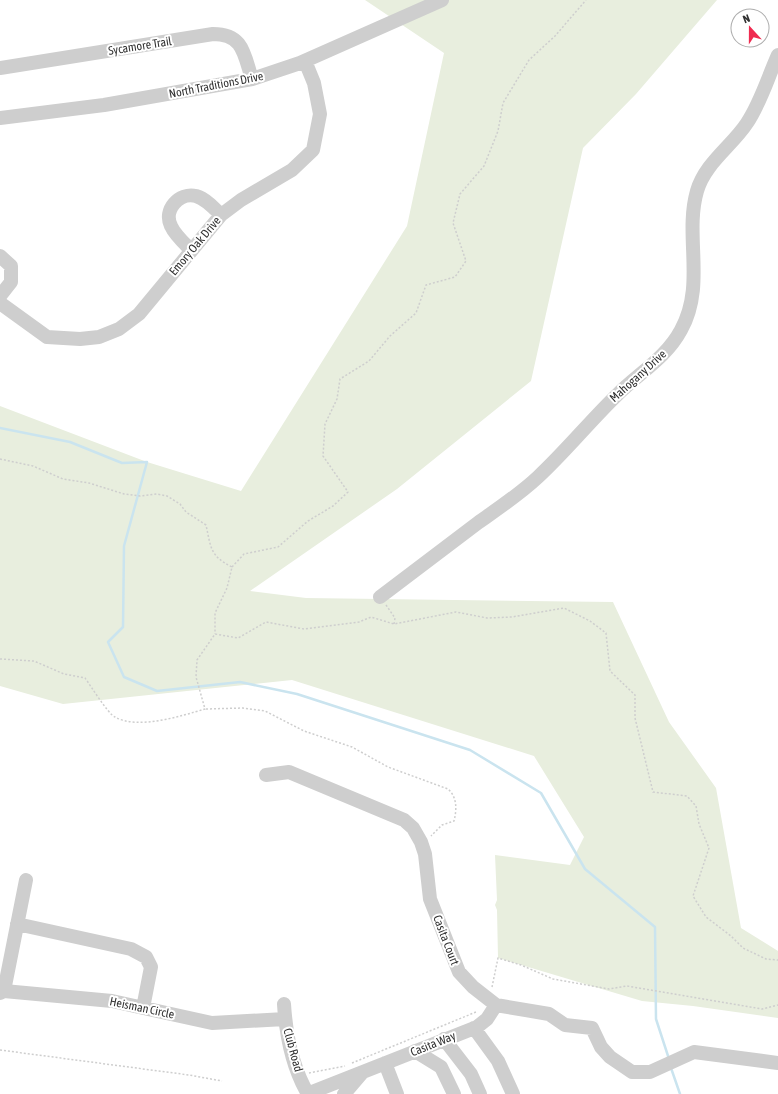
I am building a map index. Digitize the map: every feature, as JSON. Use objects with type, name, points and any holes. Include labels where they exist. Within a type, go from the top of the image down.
[{"type":"street","name":"North Traditions Drive","points":[[0,118],[104,105],[252,79],[305,61],[442,0]]},
{"type":"street","name":"Sycamore Trail","points":[[0,68],[213,34],[225,34],[235,39],[241,47],[252,79]]},
{"type":"street","name":"Mahogany Drive","points":[[380,596],[538,477],[625,386],[655,362],[675,340],[685,322],[692,298],[694,272],[693,214],[699,184],[711,165],[748,122],[778,55]]},
{"type":"street","name":"Emory Oak Drive","points":[[0,303],[47,337],[80,339],[99,337],[119,329],[140,314],[220,215],[241,200],[292,170],[313,150],[320,114],[314,83],[305,61]]},
{"type":"street","points":[[191,250],[171,227],[169,212],[172,205],[184,196],[197,196],[209,204],[220,215]]},
{"type":"street","points":[[0,256],[11,266],[11,282],[0,296]]},
{"type":"street","name":"Casita Court","points":[[266,775],[289,772],[404,820],[413,828],[422,844],[425,854],[430,899],[452,959],[458,972],[492,1002]]},
{"type":"street","points":[[2,992],[26,880]]},
{"type":"street","points":[[17,924],[131,949],[146,956],[151,967],[143,1008]]},
{"type":"street","name":"Heisman Circle","points":[[2,992],[112,1001],[212,1023],[285,1019]]},
{"type":"street","points":[[492,1002],[549,1014],[566,1025],[592,1028],[601,1047],[610,1056],[632,1072],[650,1072],[694,1052],[778,1063]]},
{"type":"street","name":"Casita Way","points":[[307,1092],[362,1073],[474,1028],[486,1019],[492,1002]]},
{"type":"street","name":"Club Road","points":[[284,1004],[286,1034],[307,1092]]},
{"type":"street","points":[[474,1028],[498,1061],[513,1094]]},
{"type":"street","points":[[444,1039],[472,1074],[480,1094]]},
{"type":"street","points":[[415,1051],[441,1067],[454,1094]]},
{"type":"street","points":[[385,1063],[397,1094]]},
{"type":"street","name":"Casita Way","points":[[344,1094],[362,1073]]},
{"type":"path","points":[[206,709],[196,677],[197,660],[216,634],[215,613],[227,588],[232,566],[244,554],[278,547],[308,521],[333,506],[348,492],[323,456],[325,424],[337,399],[340,379],[368,361],[390,336],[416,313],[426,284],[455,277],[466,261],[453,223],[460,194],[484,166],[498,131],[503,103],[529,60],[555,36],[586,0]]},
{"type":"path","points":[[0,460],[33,466],[63,479],[105,487],[124,494],[140,496],[158,494],[167,496],[180,504],[186,512],[206,525],[211,549],[219,560],[232,566]]},
{"type":"path","points":[[380,596],[396,618],[394,624]]},
{"type":"path","points":[[216,634],[238,638],[266,622],[304,629],[359,622],[371,617],[394,624],[456,612],[487,618],[512,617],[564,608],[590,621],[606,633],[610,671],[635,695],[635,718],[650,785],[653,792],[687,796],[696,806],[699,824],[709,848],[693,896],[706,917],[731,936],[743,948],[766,959],[778,960]]},
{"type":"path","points":[[0,659],[34,661],[64,674],[85,678],[114,717],[131,722],[158,721],[206,709],[243,708],[266,711],[304,731],[352,747],[388,767],[448,789],[454,794],[454,821],[442,825],[422,844]]},
{"type":"path","points":[[492,1002],[498,958],[521,965],[553,979],[609,989],[627,986],[635,987],[762,1009],[778,1005]]},
{"type":"path","points":[[307,1092],[307,1074],[344,1066],[476,1012]]},
{"type":"path","points":[[0,1050],[189,1075],[222,1081]]},
{"type":"green space","points":[[365,0],[717,0],[636,94],[583,148],[531,381],[397,489],[250,591],[306,598],[613,602],[669,722],[716,788],[741,928],[778,951],[778,1018],[693,1006],[642,1001],[498,958],[497,910],[495,905],[497,900],[495,855],[570,865],[584,837],[534,756],[292,680],[63,704],[0,686],[0,406],[147,462],[241,491],[407,226],[444,53]]},
{"type":"waterway","points":[[0,428],[70,442],[122,463],[147,462],[124,546],[123,627],[108,642],[124,677],[157,691],[240,682],[297,694],[470,750],[541,793],[585,869],[655,927],[656,1019],[669,1059]]},
{"type":"waterway","points":[[671,1068],[680,1094]]}]
